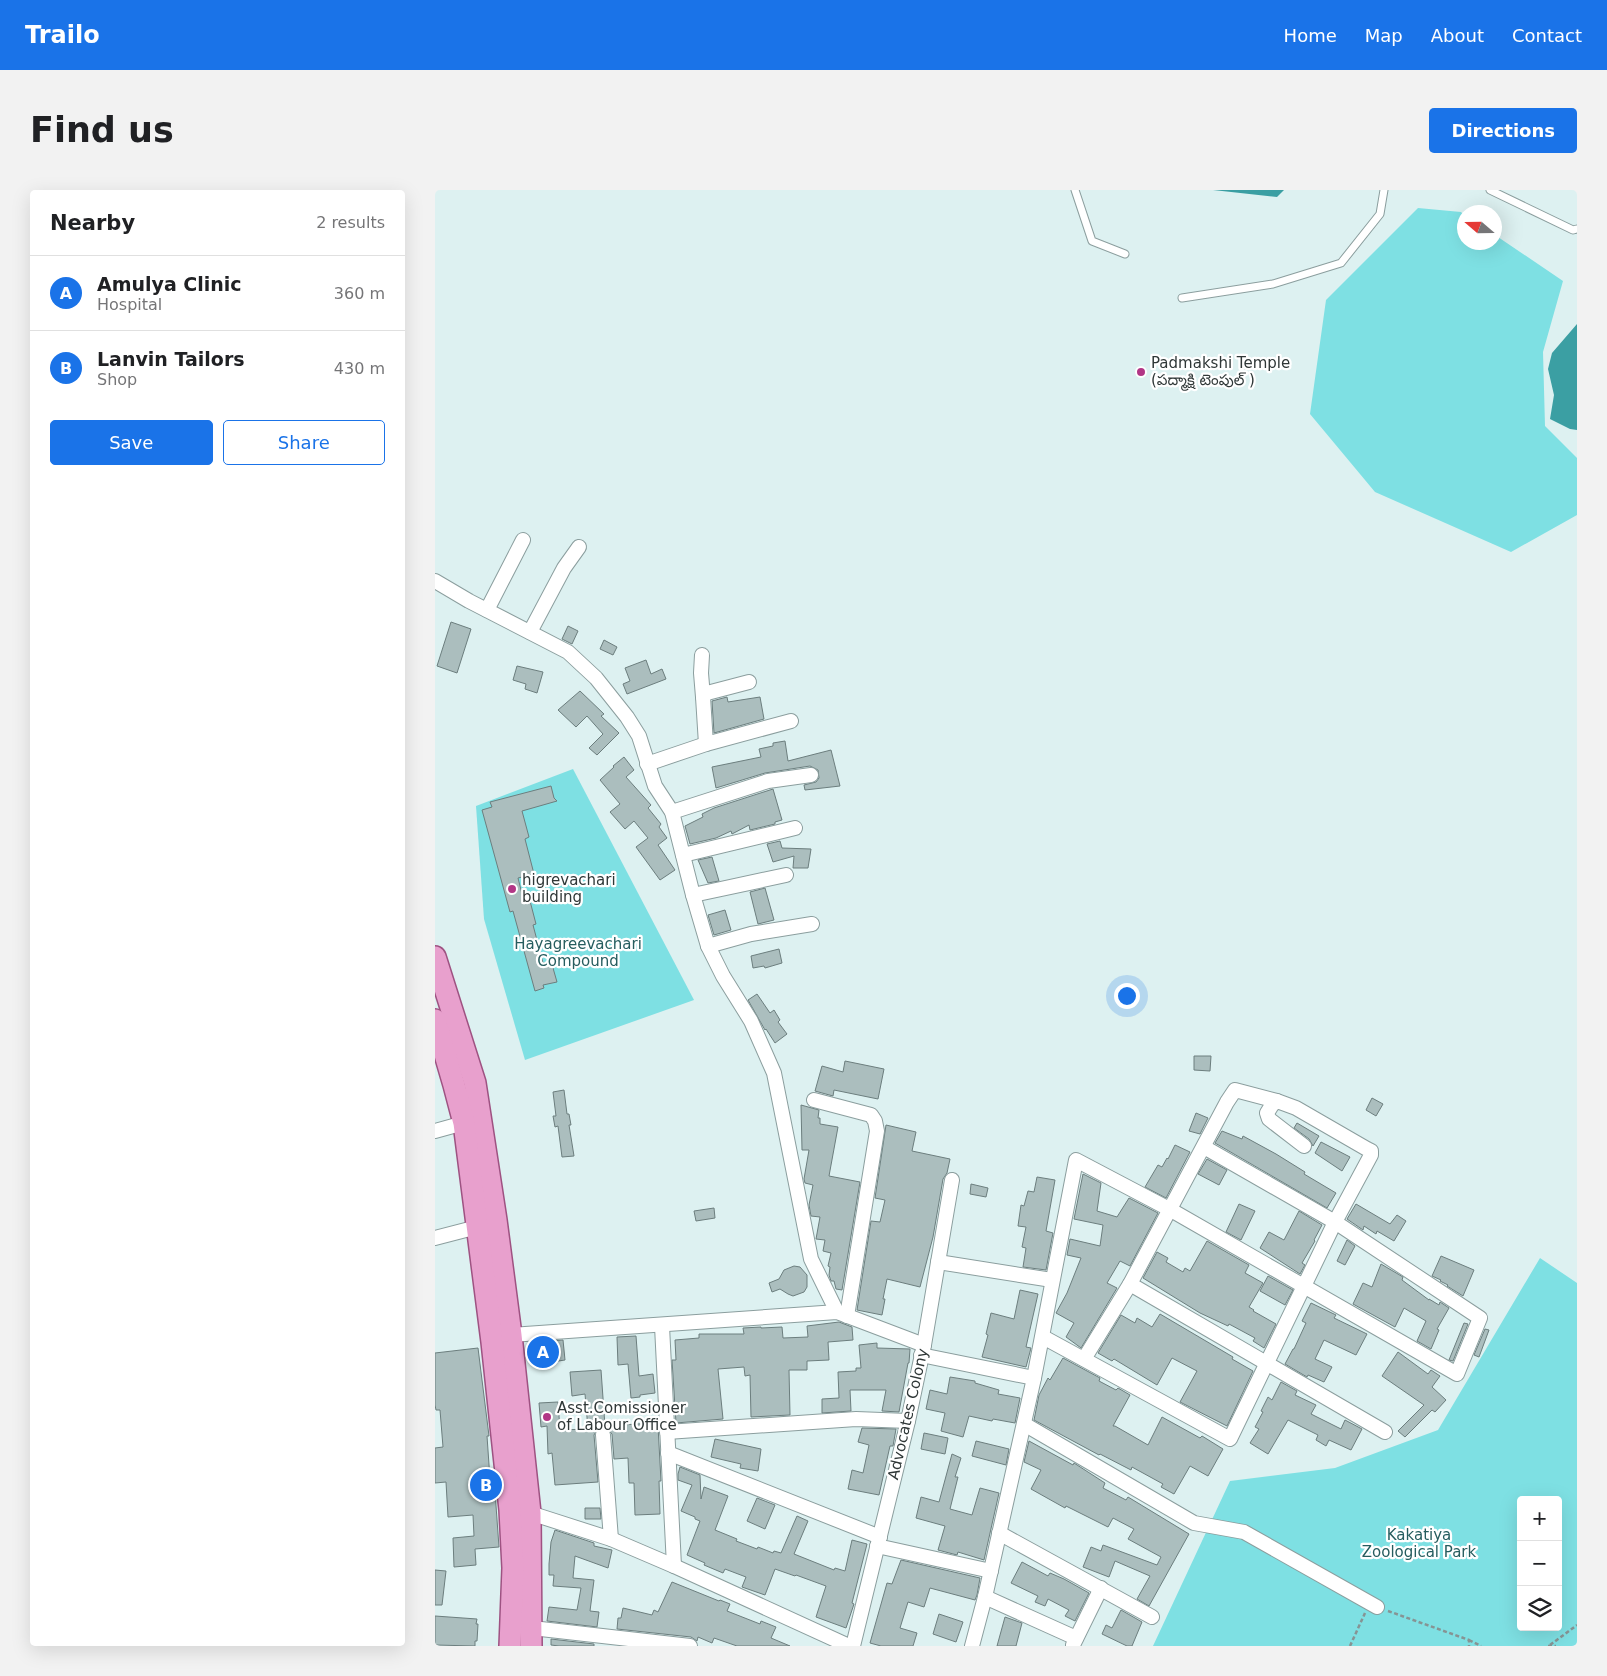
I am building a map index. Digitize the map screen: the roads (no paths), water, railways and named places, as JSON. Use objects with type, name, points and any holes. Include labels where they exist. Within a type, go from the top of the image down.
[{"type":"main road","points":[[435,957],[475,1083],[510,1510],[513,1568],[510,1646]]},
{"type":"main road","points":[[435,1020],[455,1085],[511,1336],[530,1513],[531,1637]]},
{"type":"street","points":[[487,610],[523,540]]},
{"type":"street","points":[[530,632],[565,568],[579,548]]},
{"type":"street","points":[[435,581],[568,652],[597,678],[639,736],[655,786],[672,812],[708,946],[723,976],[751,1021],[774,1073],[811,1259],[842,1314]]},
{"type":"street","points":[[702,655],[701,673],[706,744]]},
{"type":"street","points":[[703,697],[707,693],[749,682]]},
{"type":"street","points":[[647,764],[706,744],[791,721]]},
{"type":"street","points":[[672,812],[768,781],[811,775]]},
{"type":"street","points":[[683,855],[795,828]]},
{"type":"street","points":[[693,895],[786,875]]},
{"type":"street","points":[[708,946],[751,934],[812,924]]},
{"type":"street","points":[[1043,1337],[1230,1439],[1371,1152],[1296,1108],[1235,1090],[1130,1284],[1084,1358]]},
{"type":"street","points":[[814,1100],[871,1115],[875,1121],[877,1131],[842,1314]]},
{"type":"street","points":[[1277,1102],[1272,1105],[1267,1113],[1269,1119],[1278,1128],[1304,1146]]},
{"type":"street","points":[[435,1131],[464,1123]]},
{"type":"street","points":[[972,1646],[991,1571],[1043,1337],[1052,1280],[1076,1160],[1171,1210],[1457,1374],[1481,1318],[1335,1222],[1204,1147]]},
{"type":"street","name":"Advocates Colony","points":[[851,1646],[908,1421],[923,1350],[952,1180]]},
{"type":"street","points":[[435,1238],[487,1224]]},
{"type":"street","points":[[938,1262],[1052,1280]]},
{"type":"street","points":[[1130,1284],[1385,1432]]},
{"type":"street","points":[[511,1336],[842,1314],[923,1350],[1034,1378]]},
{"type":"street","points":[[662,1326],[674,1566]]},
{"type":"street","points":[[667,1432],[856,1419],[908,1421]]},
{"type":"street","points":[[1024,1424],[1195,1523],[1243,1532],[1377,1607]]},
{"type":"street","points":[[603,1435],[611,1539]]},
{"type":"street","points":[[668,1453],[878,1541],[991,1571]]},
{"type":"street","points":[[530,1513],[611,1539],[851,1646]]},
{"type":"street","points":[[999,1532],[1152,1616]]},
{"type":"street","points":[[985,1597],[1074,1642],[1101,1588]]},
{"type":"street","points":[[531,1637],[690,1646]]},
{"type":"lane","points":[[1075,190],[1092,241],[1125,254]]},
{"type":"lane","points":[[1182,298],[1273,284],[1341,263],[1380,214],[1384,190]]},
{"type":"lane","points":[[1489,190],[1573,230],[1577,229]]},
{"type":"place","name":"Padmakshi Temple (పద్మాక్షి టెంపుల్ )","points":[[1141,372]]},
{"type":"place","name":"higrevachari building","points":[[512,889]]},
{"type":"place","name":"Amulya Clinic","points":[[543,1352]]},
{"type":"place","name":"Asst.Comissioner of Labour Office","points":[[547,1417]]},
{"type":"place","name":"Lanvin Tailors","points":[[486,1485]]},
{"type":"park label","name":"Hayagreevachari Compound","points":[[578,952]]},
{"type":"park label","name":"Kakatiya Zoological Park","points":[[1419,1544]]}]
